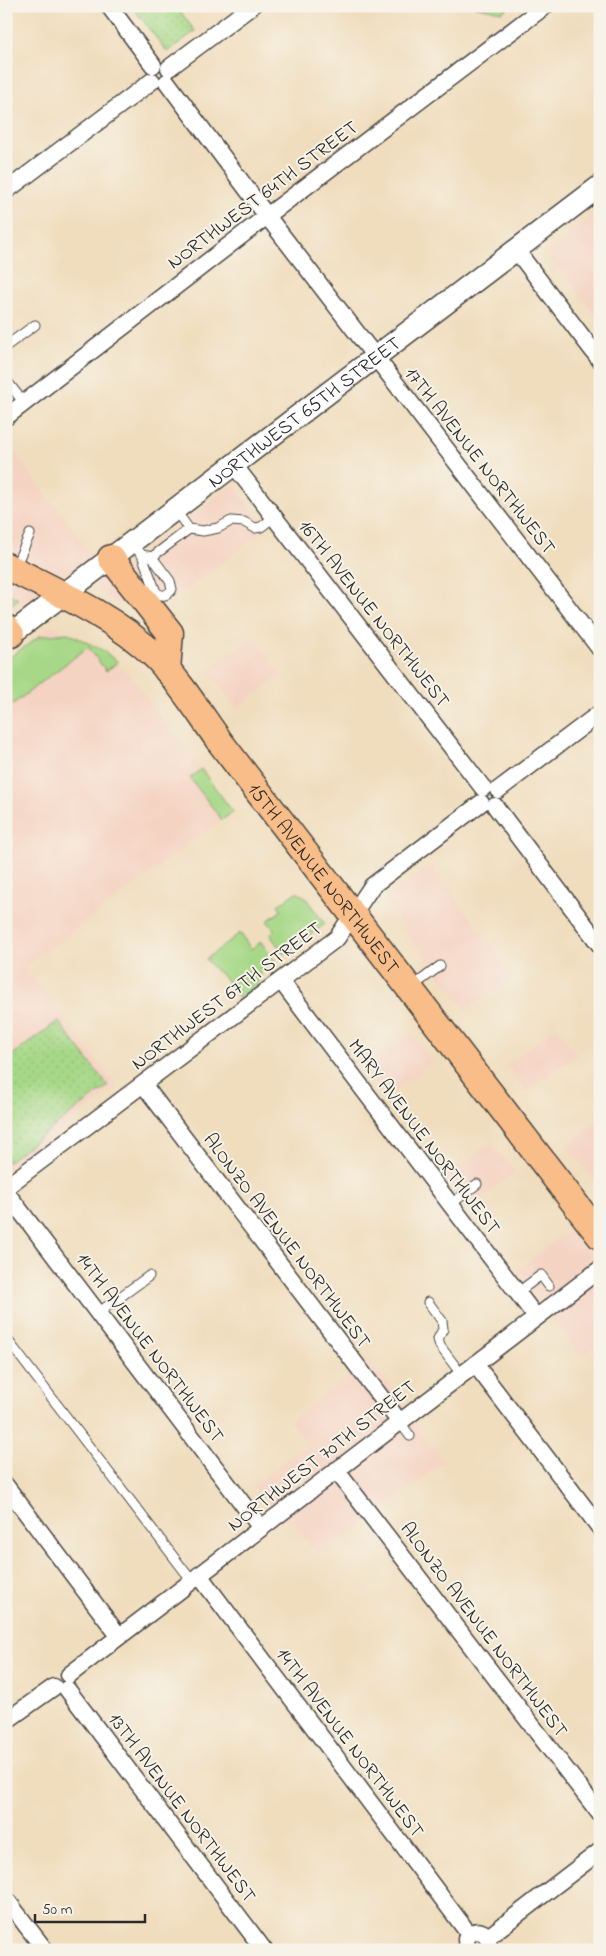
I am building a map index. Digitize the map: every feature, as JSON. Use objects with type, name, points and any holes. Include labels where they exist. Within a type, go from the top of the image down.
[{"type":"main road","points":[[112,558],[153,600],[170,633],[167,670]]},
{"type":"main road","name":"15TH AVENUE NORTHWEST","points":[[10,568],[62,595],[132,637],[167,670],[600,1236]]},
{"type":"street","points":[[109,6],[153,64],[149,71],[163,77]]},
{"type":"street","points":[[6,191],[163,77],[252,6]]},
{"type":"street","name":"NORTHWEST 64TH STREET","points":[[6,417],[266,216],[545,6]]},
{"type":"street","name":"17TH AVENUE NORTHWEST","points":[[163,77],[266,216],[600,649]]},
{"type":"street","name":"NORTHWEST 65TH STREET","points":[[8,633],[112,558],[137,549],[175,510],[600,186]]},
{"type":"street","points":[[516,250],[600,360]]},
{"type":"street","name":"16TH AVENUE NORTHWEST","points":[[234,465],[600,945]]},
{"type":"street","name":"NORTHWEST 67TH STREET","points":[[6,1187],[337,938],[372,886],[600,713]]},
{"type":"street","name":"MARY AVENUE NORTHWEST","points":[[281,981],[536,1317]]},
{"type":"street","name":"ALONZO AVENUE NORTHWEST","points":[[143,1084],[399,1421]]},
{"type":"street","name":"14TH AVENUE NORTHWEST","points":[[6,1192],[261,1528]]},
{"type":"street","name":"NORTHWEST 70TH STREET","points":[[6,1721],[63,1684],[119,1636],[600,1269]]},
{"type":"street","points":[[475,1364],[600,1528]]},
{"type":"street","name":"ALONZO AVENUE NORTHWEST","points":[[336,1470],[600,1814]]},
{"type":"street","points":[[6,1486],[119,1636]]},
{"type":"street","name":"14TH AVENUE NORTHWEST","points":[[196,1578],[468,1942]]},
{"type":"street","name":"13TH AVENUE NORTHWEST","points":[[63,1684],[264,1950]]},
{"type":"street","points":[[468,1942],[479,1931],[488,1944],[600,1851]]},
{"type":"street","points":[[6,1899],[45,1950]]},
{"type":"lane","points":[[6,346],[35,325]]},
{"type":"lane","points":[[6,380],[24,403]]},
{"type":"lane","points":[[175,510],[189,528],[203,531],[218,528],[231,521],[244,522],[255,528],[261,527],[274,517]]},
{"type":"lane","points":[[152,557],[189,528]]},
{"type":"lane","points":[[10,568],[30,534]]},
{"type":"lane","points":[[137,549],[152,557],[172,585],[172,589],[167,595],[153,600],[137,549]]},
{"type":"lane","points":[[410,989],[440,966]]},
{"type":"lane","points":[[450,1204],[478,1184]]},
{"type":"lane","points":[[517,1293],[541,1275],[549,1286]]},
{"type":"lane","points":[[98,1313],[149,1276]]},
{"type":"lane","points":[[428,1302],[442,1321],[443,1329],[438,1339],[440,1346],[461,1374]]},
{"type":"lane","points":[[6,1338],[196,1578]]},
{"type":"lane","points":[[399,1421],[410,1436]]},
{"type":"shaded area","points":[[600,211],[600,322],[547,252]]},
{"type":"shaded area","points":[[6,441],[109,577],[233,485],[267,529],[145,620],[65,571],[6,616]]},
{"type":"shaded area","points":[[52,625],[109,657],[131,677],[233,811],[25,967],[117,1087],[6,1171],[6,660]]},
{"type":"shaded area","points":[[253,637],[282,675],[237,709],[208,671]]},
{"type":"shaded area","points":[[431,865],[514,976],[466,1011],[383,900]]},
{"type":"shaded area","points":[[556,1027],[577,1055],[526,1092],[506,1065]]},
{"type":"shaded area","points":[[411,1033],[433,1062],[387,1097],[365,1067]]},
{"type":"shaded area","points":[[600,1119],[600,1189],[567,1145]]},
{"type":"shaded area","points":[[491,1143],[515,1172],[470,1207],[447,1177]]},
{"type":"shaded area","points":[[600,1208],[600,1342],[580,1357],[517,1270]]},
{"type":"shaded area","points":[[371,1359],[404,1403],[418,1429],[443,1462],[319,1557],[293,1524],[267,1505],[253,1486],[307,1444],[290,1421]]},
{"type":"green space","points":[[132,6],[176,6],[195,31],[167,52]]},
{"type":"green space","points":[[473,6],[510,6],[502,12]]},
{"type":"green space","points":[[6,592],[18,599],[6,609]]},
{"type":"green space","points":[[68,633],[102,650],[118,662],[106,671],[88,647],[9,707],[6,704],[6,660],[40,636]]},
{"type":"green space","points":[[201,769],[233,812],[222,820],[190,778]]},
{"type":"green space","points":[[296,892],[304,896],[325,924],[284,954],[270,935],[275,931],[267,921],[282,910],[278,905]]},
{"type":"green space","points":[[240,933],[251,949],[261,942],[275,961],[263,970],[256,985],[239,998],[224,977],[206,959]]},
{"type":"green space","points":[[58,1021],[108,1086],[6,1163],[6,1060]]}]
